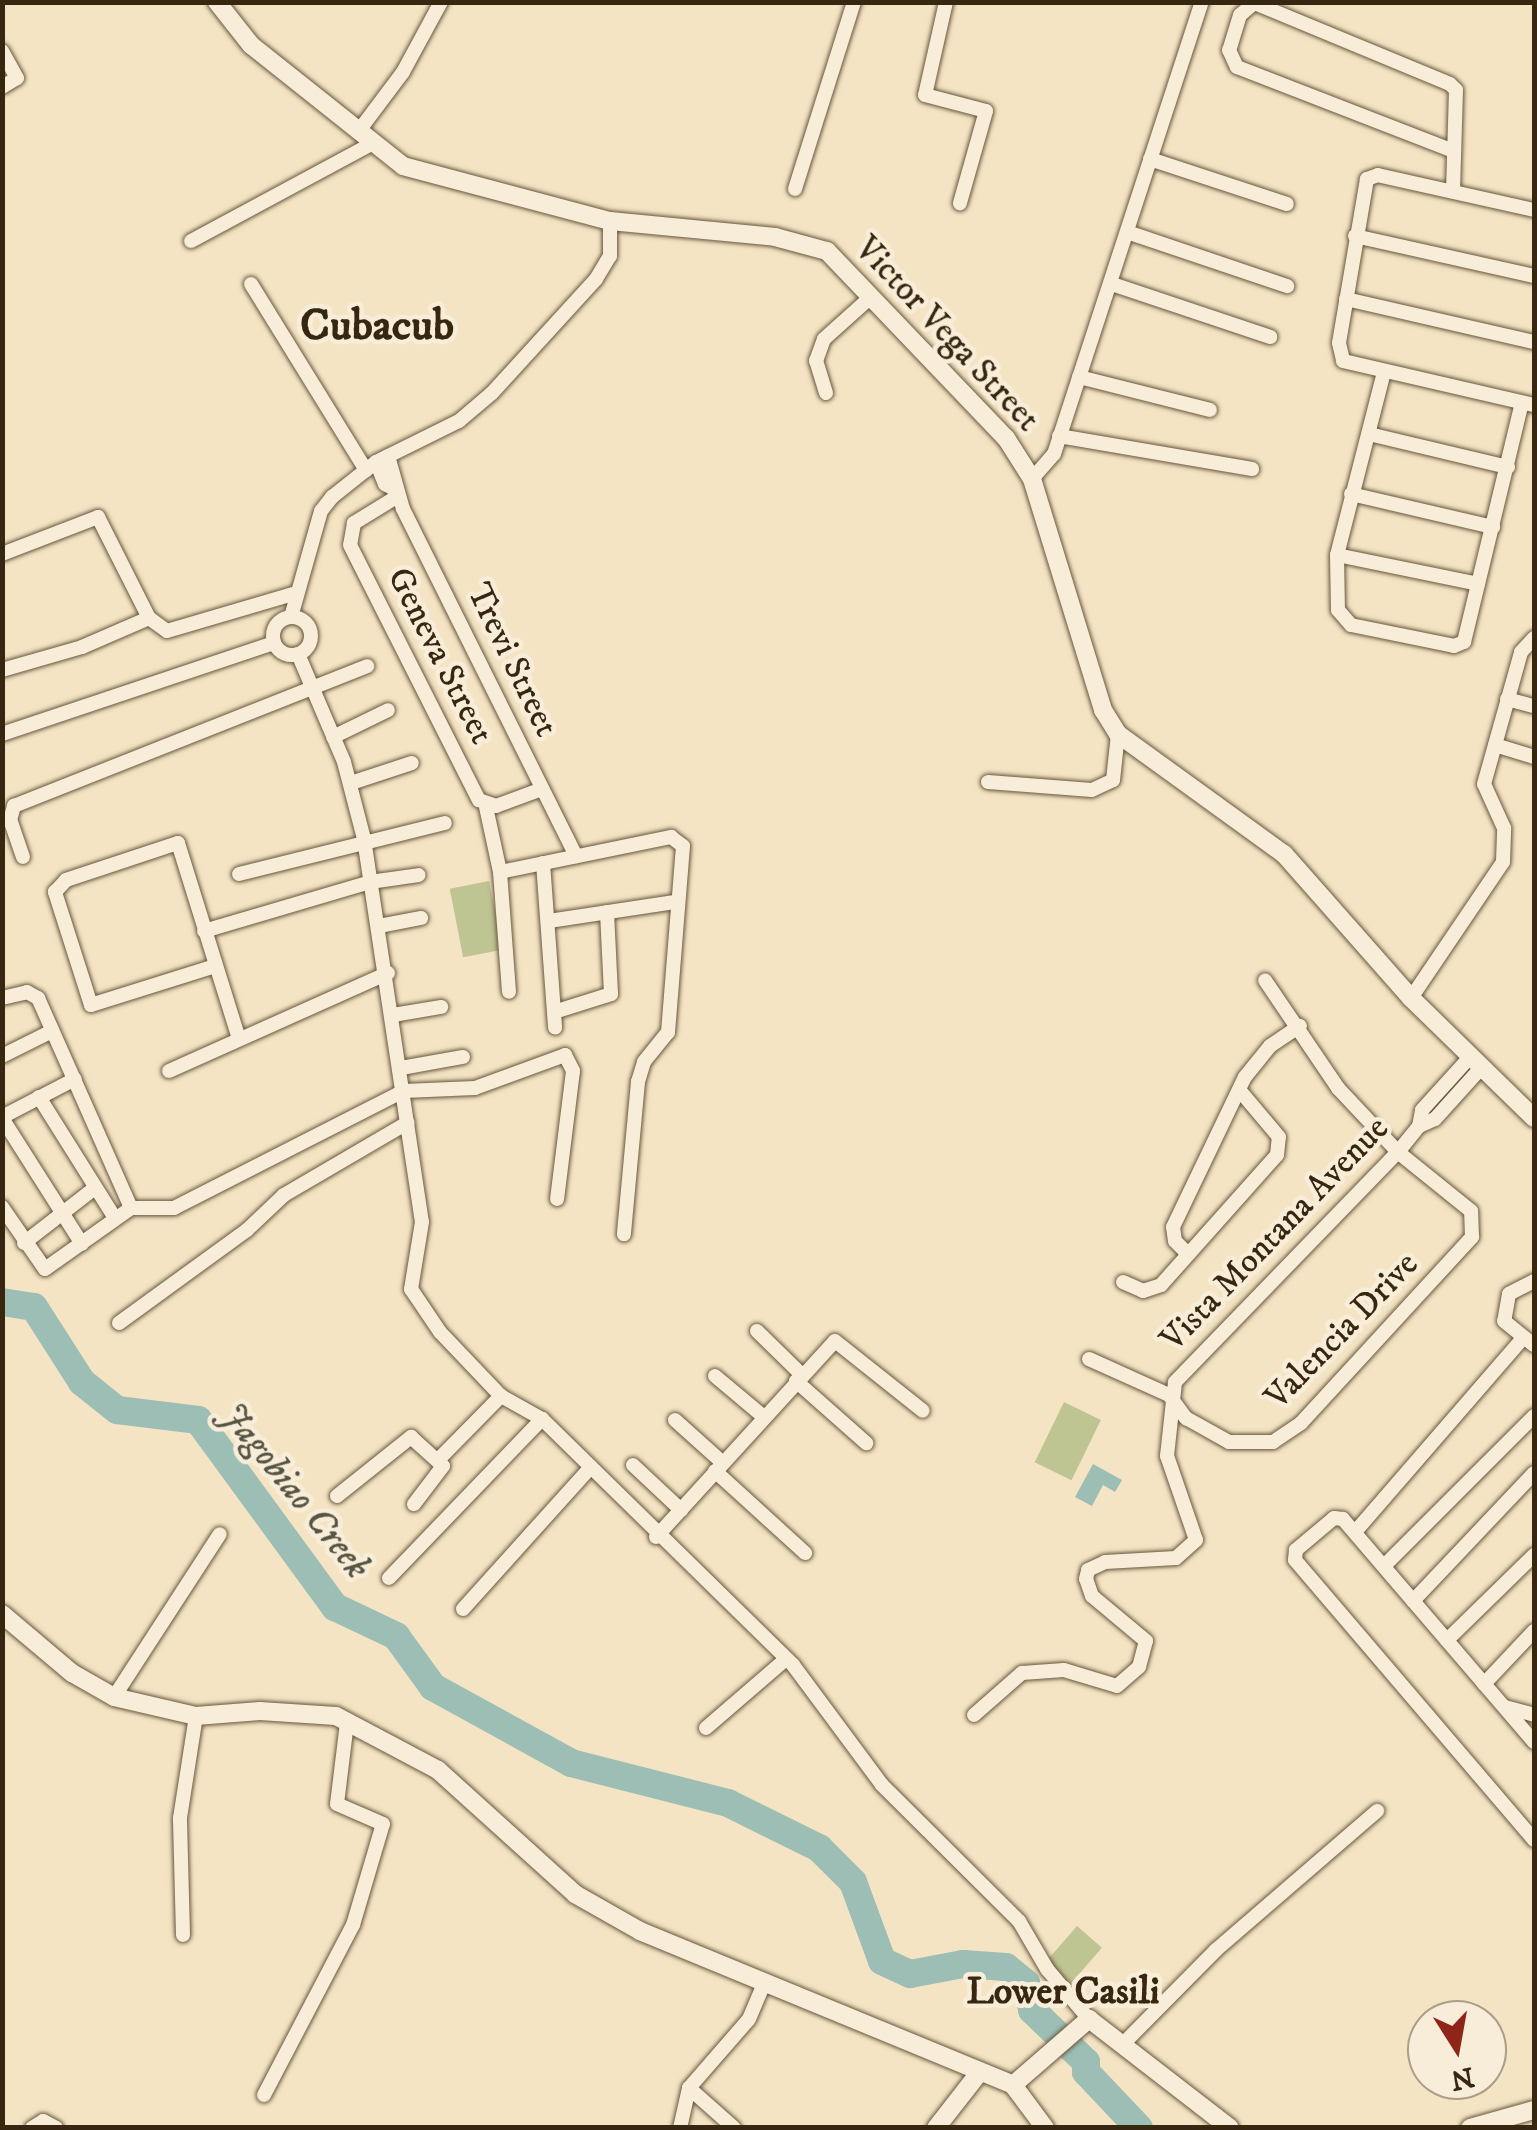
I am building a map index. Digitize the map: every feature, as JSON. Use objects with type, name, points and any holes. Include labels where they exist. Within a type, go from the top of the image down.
[{"type":"street","name":"Victor Vega Street","points":[[218,2],[250,45],[403,166],[610,222],[788,238],[827,251],[1006,438],[1032,479],[1103,710],[1118,734],[1284,854],[1411,998],[1531,1111]]},
{"type":"street","points":[[358,132],[403,72],[441,2]]},
{"type":"street","points":[[794,188],[854,2]]},
{"type":"street","points":[[946,2],[925,95],[986,111],[960,203]]},
{"type":"street","points":[[1032,479],[1060,436],[1130,233],[1202,2]]},
{"type":"street","points":[[1453,192],[1456,90],[1442,78],[1254,3],[1240,14],[1229,50],[1237,67],[1454,151]]},
{"type":"street","points":[[2,50],[17,78],[2,86]]},
{"type":"street","points":[[191,241],[374,143]]},
{"type":"street","points":[[1150,159],[1287,204]]},
{"type":"street","points":[[1384,372],[1337,555],[1338,610],[1346,623],[1419,639],[1464,642],[1508,466],[1528,406],[1384,372],[1339,354],[1364,185],[1373,175],[1534,210]]},
{"type":"street","points":[[291,617],[321,511],[377,463],[459,421],[546,338],[610,256],[610,222]]},
{"type":"street","points":[[1130,233],[1286,286]]},
{"type":"street","points":[[1356,236],[1534,276]]},
{"type":"street","name":"Trevi Street","points":[[250,284],[397,493],[576,856]]},
{"type":"street","points":[[1112,284],[1270,337]]},
{"type":"street","points":[[826,394],[816,361],[824,338],[872,296]]},
{"type":"street","points":[[1346,299],[1534,342]]},
{"type":"street","points":[[1079,378],[1210,410]]},
{"type":"street","points":[[1370,434],[1508,466]]},
{"type":"street","points":[[1060,436],[1252,469]]},
{"type":"street","name":"Geneva Street","points":[[397,493],[354,523],[350,545],[486,807],[500,872],[509,992]]},
{"type":"street","points":[[1351,494],[1493,527]]},
{"type":"street","points":[[2,554],[98,517],[149,618],[167,631],[296,592]]},
{"type":"street","points":[[1337,555],[1478,584]]},
{"type":"street","points":[[2,670],[82,647],[149,618]]},
{"type":"street","points":[[274,644],[280,621],[302,619],[312,638],[298,654]]},
{"type":"street","points":[[1411,998],[1503,862],[1504,828],[1484,784],[1507,699],[1534,638]]},
{"type":"street","points":[[2,734],[274,644],[298,654],[351,783],[388,973],[424,1243],[410,1289],[440,1332],[501,1396],[542,1420],[656,1537],[786,1659],[882,1785],[1019,1921],[1082,2024],[1122,2044],[1230,2128]]},
{"type":"street","points":[[24,857],[10,820],[14,806],[313,692],[367,666]]},
{"type":"street","points":[[1507,699],[1534,706]]},
{"type":"street","points":[[333,736],[388,710]]},
{"type":"street","points":[[988,782],[1092,790],[1113,780],[1118,734]]},
{"type":"street","points":[[1495,746],[1534,757]]},
{"type":"street","points":[[351,783],[412,762]]},
{"type":"street","points":[[486,807],[542,789]]},
{"type":"street","points":[[239,874],[364,839],[445,824]]},
{"type":"street","points":[[500,872],[680,839],[668,1032],[644,1062],[638,1082],[624,1234]]},
{"type":"street","points":[[212,967],[91,1005],[55,892],[66,880],[178,843],[212,967],[239,1039]]},
{"type":"street","points":[[543,863],[555,1020],[611,994],[607,912]]},
{"type":"street","points":[[204,931],[370,882],[419,875]]},
{"type":"street","points":[[549,921],[676,902]]},
{"type":"street","points":[[379,926],[421,918]]},
{"type":"street","points":[[170,1071],[388,973]]},
{"type":"street","name":"Valencia Drive","points":[[1089,1359],[1169,1395],[1186,1418],[1229,1442],[1274,1442],[1300,1423],[1472,1237],[1471,1211],[1398,1152],[1338,1088],[1300,1026],[1265,980]]},
{"type":"street","points":[[2,998],[34,992],[131,1208]]},
{"type":"street","points":[[394,1015],[441,1007]]},
{"type":"street","points":[[1188,1254],[1175,1241],[1173,1227],[1242,1093],[1245,1077],[1270,1046],[1300,1026]]},
{"type":"street","points":[[2,1056],[52,1032]]},
{"type":"street","points":[[2,1207],[43,1269],[131,1208],[174,1208],[404,1091],[475,1088],[564,1055],[574,1070],[557,1198]]},
{"type":"street","points":[[402,1068],[463,1056]]},
{"type":"street","name":"Vista Montana Avenue","points":[[974,1714],[1022,1673],[1064,1670],[1117,1686],[1146,1658],[1140,1632],[1092,1596],[1086,1579],[1088,1570],[1105,1562],[1176,1558],[1196,1540],[1167,1456],[1169,1395],[1186,1369],[1419,1126],[1435,1120],[1475,1062]]},
{"type":"street","points":[[76,1079],[2,1118],[82,1244]]},
{"type":"street","points":[[1123,1282],[1152,1289],[1188,1254],[1281,1146],[1242,1093]]},
{"type":"street","points":[[39,1098],[115,1218]]},
{"type":"street","points":[[119,1323],[247,1230],[284,1194],[408,1123]]},
{"type":"street","points":[[24,1244],[95,1188]]},
{"type":"street","points":[[1355,1532],[1529,1341],[1504,1320],[1504,1307],[1510,1294],[1534,1281]]},
{"type":"street","points":[[756,1331],[866,1443]]},
{"type":"street","points":[[656,1537],[831,1343],[842,1340],[923,1411]]},
{"type":"street","points":[[715,1376],[764,1418]]},
{"type":"street","points":[[440,1457],[501,1396]]},
{"type":"street","points":[[1384,1566],[1534,1416]]},
{"type":"street","points":[[389,1578],[542,1420]]},
{"type":"street","points":[[676,1420],[805,1553]]},
{"type":"street","points":[[337,1496],[400,1441],[418,1438],[440,1457],[442,1473],[414,1504]]},
{"type":"street","points":[[634,1465],[681,1510]]},
{"type":"street","points":[[462,1609],[590,1468]]},
{"type":"street","points":[[1413,1600],[1534,1474]]},
{"type":"street","points":[[1534,1742],[1355,1532],[1334,1518],[1296,1550],[1295,1560],[1534,1840]]},
{"type":"street","points":[[114,1697],[220,1534]]},
{"type":"street","points":[[1446,1640],[1534,1556]]},
{"type":"street","points":[[2,1614],[72,1674],[114,1697],[196,1716],[297,1711],[347,1722],[438,1770],[575,1894],[640,1931],[1014,2085],[1046,2128]]},
{"type":"street","points":[[1484,1684],[1534,1631]]},
{"type":"street","points":[[706,1728],[786,1659]]},
{"type":"street","points":[[1504,1707],[1534,1715]]},
{"type":"street","points":[[183,1935],[180,1818],[196,1716]]},
{"type":"street","points":[[264,2094],[353,1925],[383,1824],[337,1804],[347,1722]]},
{"type":"street","points":[[1122,2044],[1216,1950],[1376,1811]]},
{"type":"street","points":[[680,2128],[689,2088],[749,2019],[764,1984]]},
{"type":"street","points":[[1014,2085],[1082,2024]]},
{"type":"street","points":[[936,2128],[979,2073]]},
{"type":"street","points":[[689,2088],[734,2128]]},
{"type":"street","points":[[1470,2128],[1534,2110]]},
{"type":"street","points":[[32,2128],[44,2121],[56,2128]]},
{"type":"green space","points":[[489,881],[502,950],[463,957],[450,889]]},
{"type":"green space","points":[[1064,1402],[1101,1420],[1071,1480],[1035,1462]]},
{"type":"green space","points":[[1077,1926],[1102,1948],[1065,1991],[1040,1969]]},
{"type":"water","points":[[1093,1464],[1122,1480],[1115,1492],[1103,1485],[1092,1506],[1075,1497]]},
{"type":"waterway","name":"Jagobiao Creek","points":[[2,1302],[34,1307],[82,1382],[117,1410],[198,1420],[335,1607],[396,1636],[433,1687],[571,1763],[728,1803],[819,1848],[853,1882],[882,1961],[910,1974],[963,1964],[1006,1967],[1026,1983],[1032,2010],[1086,2062],[1086,2072],[1139,2128]]},
{"type":"district","name":"Cubacub","points":[[377,327]]},
{"type":"district","name":"Lower Casili","points":[[1063,1993]]}]
